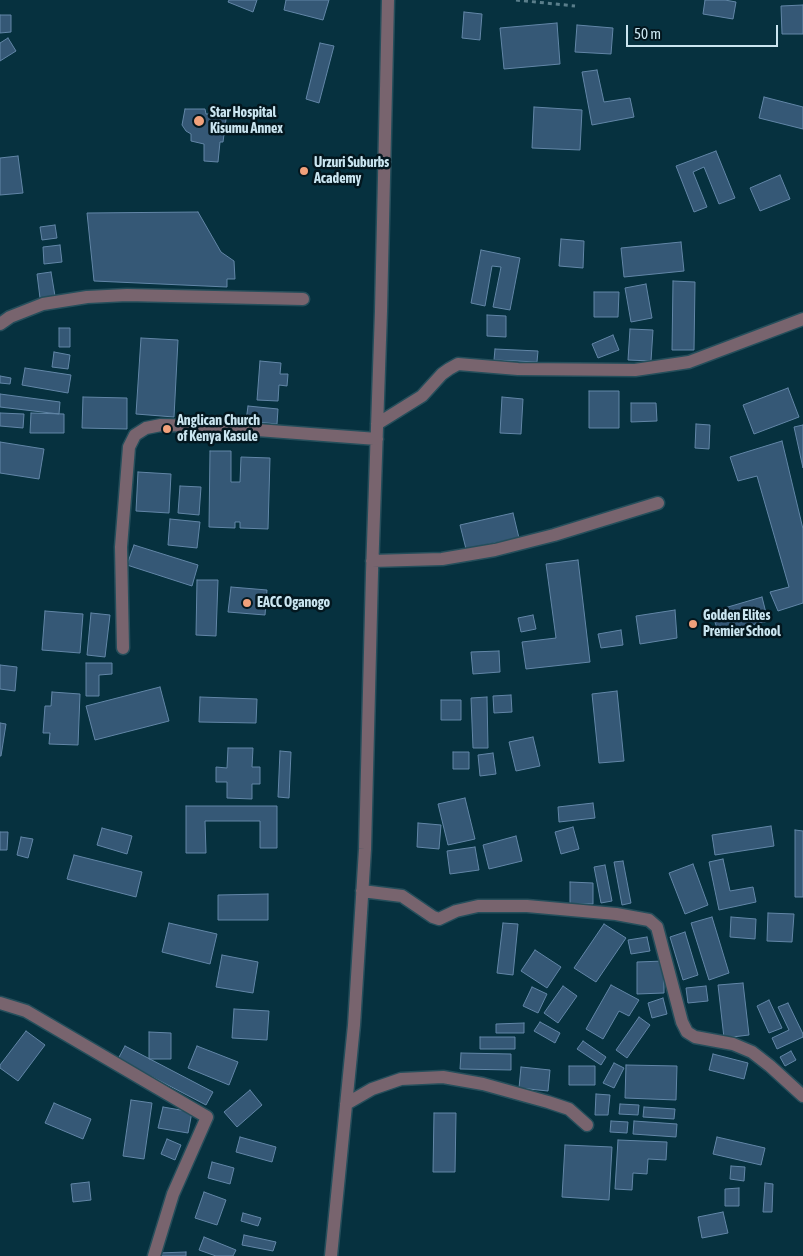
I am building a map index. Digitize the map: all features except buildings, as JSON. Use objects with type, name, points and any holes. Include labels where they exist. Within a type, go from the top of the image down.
[{"type":"street","points":[[331,1256],[354,1025],[365,829],[372,561],[378,424],[388,0]]},
{"type":"street","points":[[0,324],[10,317],[43,304],[87,297],[127,295],[303,299]]},
{"type":"street","points":[[378,424],[422,396],[442,374],[458,364],[518,369],[635,370],[689,362],[803,319]]},
{"type":"street","points":[[123,648],[121,546],[129,447],[135,435],[146,428],[161,425],[204,426],[377,439]]},
{"type":"street","points":[[372,561],[442,559],[495,550],[554,535],[658,502]]},
{"type":"street","points":[[362,891],[402,896],[439,919],[456,911],[478,906],[527,906],[616,914],[648,920],[657,927],[682,1022],[687,1032],[695,1037],[733,1044],[752,1052],[803,1096]]},
{"type":"street","points":[[0,1003],[26,1011],[207,1117],[173,1194],[154,1256]]},
{"type":"street","points":[[346,1104],[372,1089],[401,1079],[443,1077],[483,1084],[548,1102],[569,1109],[587,1125]]},
{"type":"path","points":[[516,0],[575,6]]},
{"type":"place","name":"Star Hospital Kisumu Annex","points":[[199,121]]},
{"type":"place","name":"Urzuri Suburbs Academy","points":[[304,171]]},
{"type":"place","name":"Anglican Church of Kenya Kasule","points":[[167,429]]},
{"type":"place","name":"EACC Oganogo","points":[[247,603]]},
{"type":"place","name":"Golden Elites Premier School","points":[[693,624]]}]
